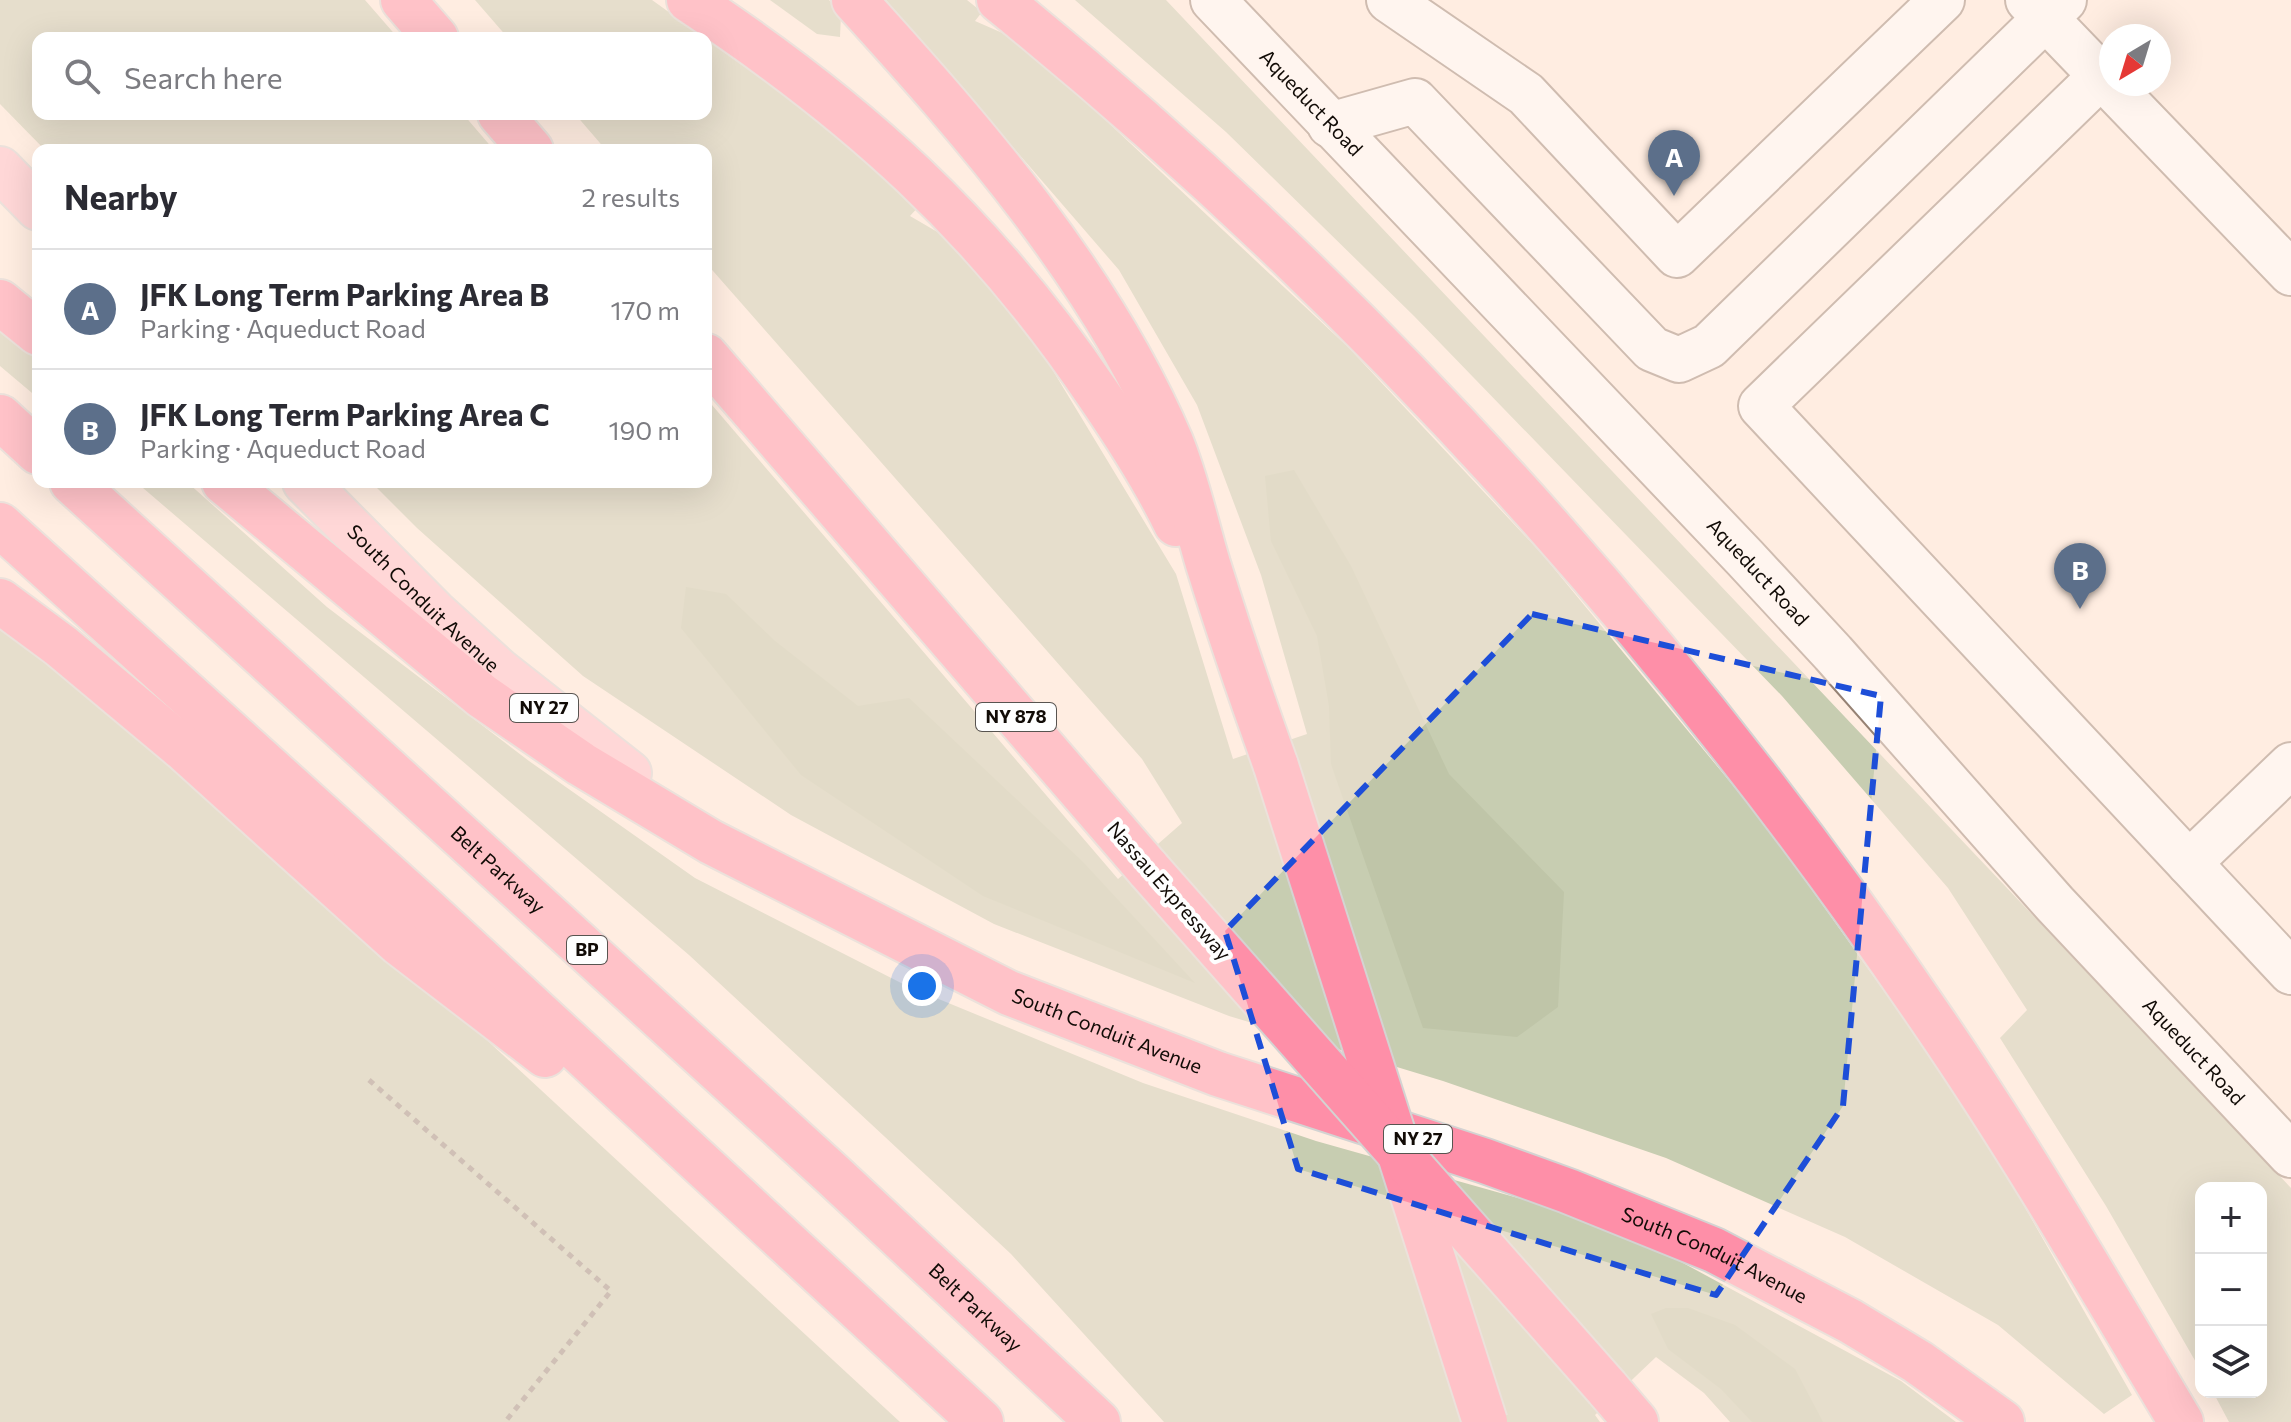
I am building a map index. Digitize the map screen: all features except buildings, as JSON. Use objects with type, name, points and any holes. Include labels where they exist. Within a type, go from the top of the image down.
[{"type":"highway","points":[[403,0],[431,32]]},
{"type":"highway","points":[[689,0],[770,55],[876,138],[952,210],[1022,288],[1061,339],[1137,453],[1175,521],[1235,653]]},
{"type":"highway","points":[[854,0],[959,116],[1067,260],[1125,353],[1172,444],[1235,653],[1276,766],[1485,1422]]},
{"type":"highway","points":[[999,0],[1164,140],[1291,258],[1389,354],[1590,573],[1734,749],[1889,958],[2038,1182],[2181,1422]]},
{"type":"highway","points":[[505,120],[526,144]]},
{"type":"highway","points":[[0,302],[32,328]]},
{"type":"highway","name":"Nassau Expressway","points":[[712,363],[1149,870],[1636,1422]]},
{"type":"highway","points":[[0,417],[32,446]]},
{"type":"highway","name":"Belt Parkway","points":[[79,488],[799,1143],[1098,1422]]},
{"type":"highway","points":[[231,488],[434,657],[530,729],[711,842],[815,895]]},
{"type":"highway","points":[[0,525],[422,906],[981,1422]]},
{"type":"highway","points":[[0,601],[61,646],[183,748],[399,943],[783,1237]]},
{"type":"highway","name":"South Conduit Avenue","points":[[815,895],[1009,993],[1126,1040],[1218,1074],[1485,1161],[1640,1218],[1714,1250],[1850,1321],[1918,1362],[2002,1422]]},
{"type":"main road","points":[[0,169],[32,202]]},
{"type":"main road","name":"South Conduit Avenue","points":[[311,488],[434,612],[569,729],[709,828],[815,895]]},
{"type":"street","name":"Aqueduct Road","points":[[1213,0],[1745,558],[2055,904],[2291,1155]]},
{"type":"street","points":[[1389,0],[1526,94],[1677,255],[1942,0]]},
{"type":"street","points":[[1330,125],[1415,101],[1652,349],[1679,360],[1709,346],[2046,6],[2099,73]]},
{"type":"street","points":[[2099,78],[1761,406],[2291,972]]},
{"type":"street","points":[[2120,96],[2291,273]]},
{"type":"street","points":[[2189,863],[2291,765]]},
{"type":"path","points":[[369,1080],[611,1291],[505,1422]]},
{"type":"highlighted area","points":[[1532,614],[1881,696],[1843,1106],[1716,1295],[1298,1169],[1225,931]]},
{"type":"green space","points":[[0,0],[365,0],[393,32],[32,32],[32,120],[468,120],[489,144],[39,144],[0,104]]},
{"type":"green space","points":[[475,0],[652,0],[697,32],[503,32]]},
{"type":"green space","points":[[770,0],[829,0],[841,14],[840,37],[817,34]]},
{"type":"green space","points":[[886,0],[967,0],[982,12],[975,21],[1021,41],[1349,348],[1542,554],[1764,823],[1971,1113],[2132,1395],[2104,1414],[1998,1325],[1845,1237],[1666,1158],[1443,1081],[1229,1016],[994,924],[791,815],[583,676],[417,528],[377,488],[712,488],[712,405],[1118,879],[1182,823],[1142,759],[712,270],[712,144],[601,144],[580,120],[712,120],[712,43],[845,138],[919,206],[910,216],[958,244],[1032,336],[1176,574],[1233,759],[1307,734],[1261,575],[1197,405],[1119,270]]},
{"type":"green space","points":[[1075,0],[1166,0],[2291,1188],[2291,1422],[2229,1422],[2216,1398],[2267,1398],[2267,1182],[2195,1182],[2195,1361],[2106,1206],[2000,1038],[2027,1010],[1948,888],[1782,696],[1414,316],[1226,132]]},
{"type":"green space","points":[[0,315],[32,344],[32,393],[0,366]]},
{"type":"green space","points":[[1294,470],[1351,566],[1449,774],[1564,892],[1558,1007],[1517,1037],[1423,1028],[1331,764],[1329,706],[1317,636],[1271,541],[1265,476]]},
{"type":"green space","points":[[143,488],[194,488],[327,607],[529,761],[695,878],[907,986],[1143,1083],[1316,1141],[1543,1205],[1648,1244],[1901,1381],[1956,1422],[1730,1422],[1704,1393],[1656,1357],[1595,1415],[1600,1422],[1164,1422],[1011,1254],[689,955]]},
{"type":"green space","points":[[686,587],[726,594],[775,641],[858,706],[909,698],[1083,862],[1195,983],[983,896],[801,775],[681,628]]},
{"type":"green space","points":[[0,619],[92,686],[476,1030],[900,1422],[0,1422]]},
{"type":"green space","points":[[1666,1308],[1688,1308],[1735,1325],[1795,1369],[1823,1422],[1752,1422],[1721,1389],[1668,1349],[1651,1314]]},
{"type":"place","name":"JFK Long Term Parking Area B","points":[[1674,196]]},
{"type":"place","name":"JFK Long Term Parking Area C","points":[[2080,609]]}]
